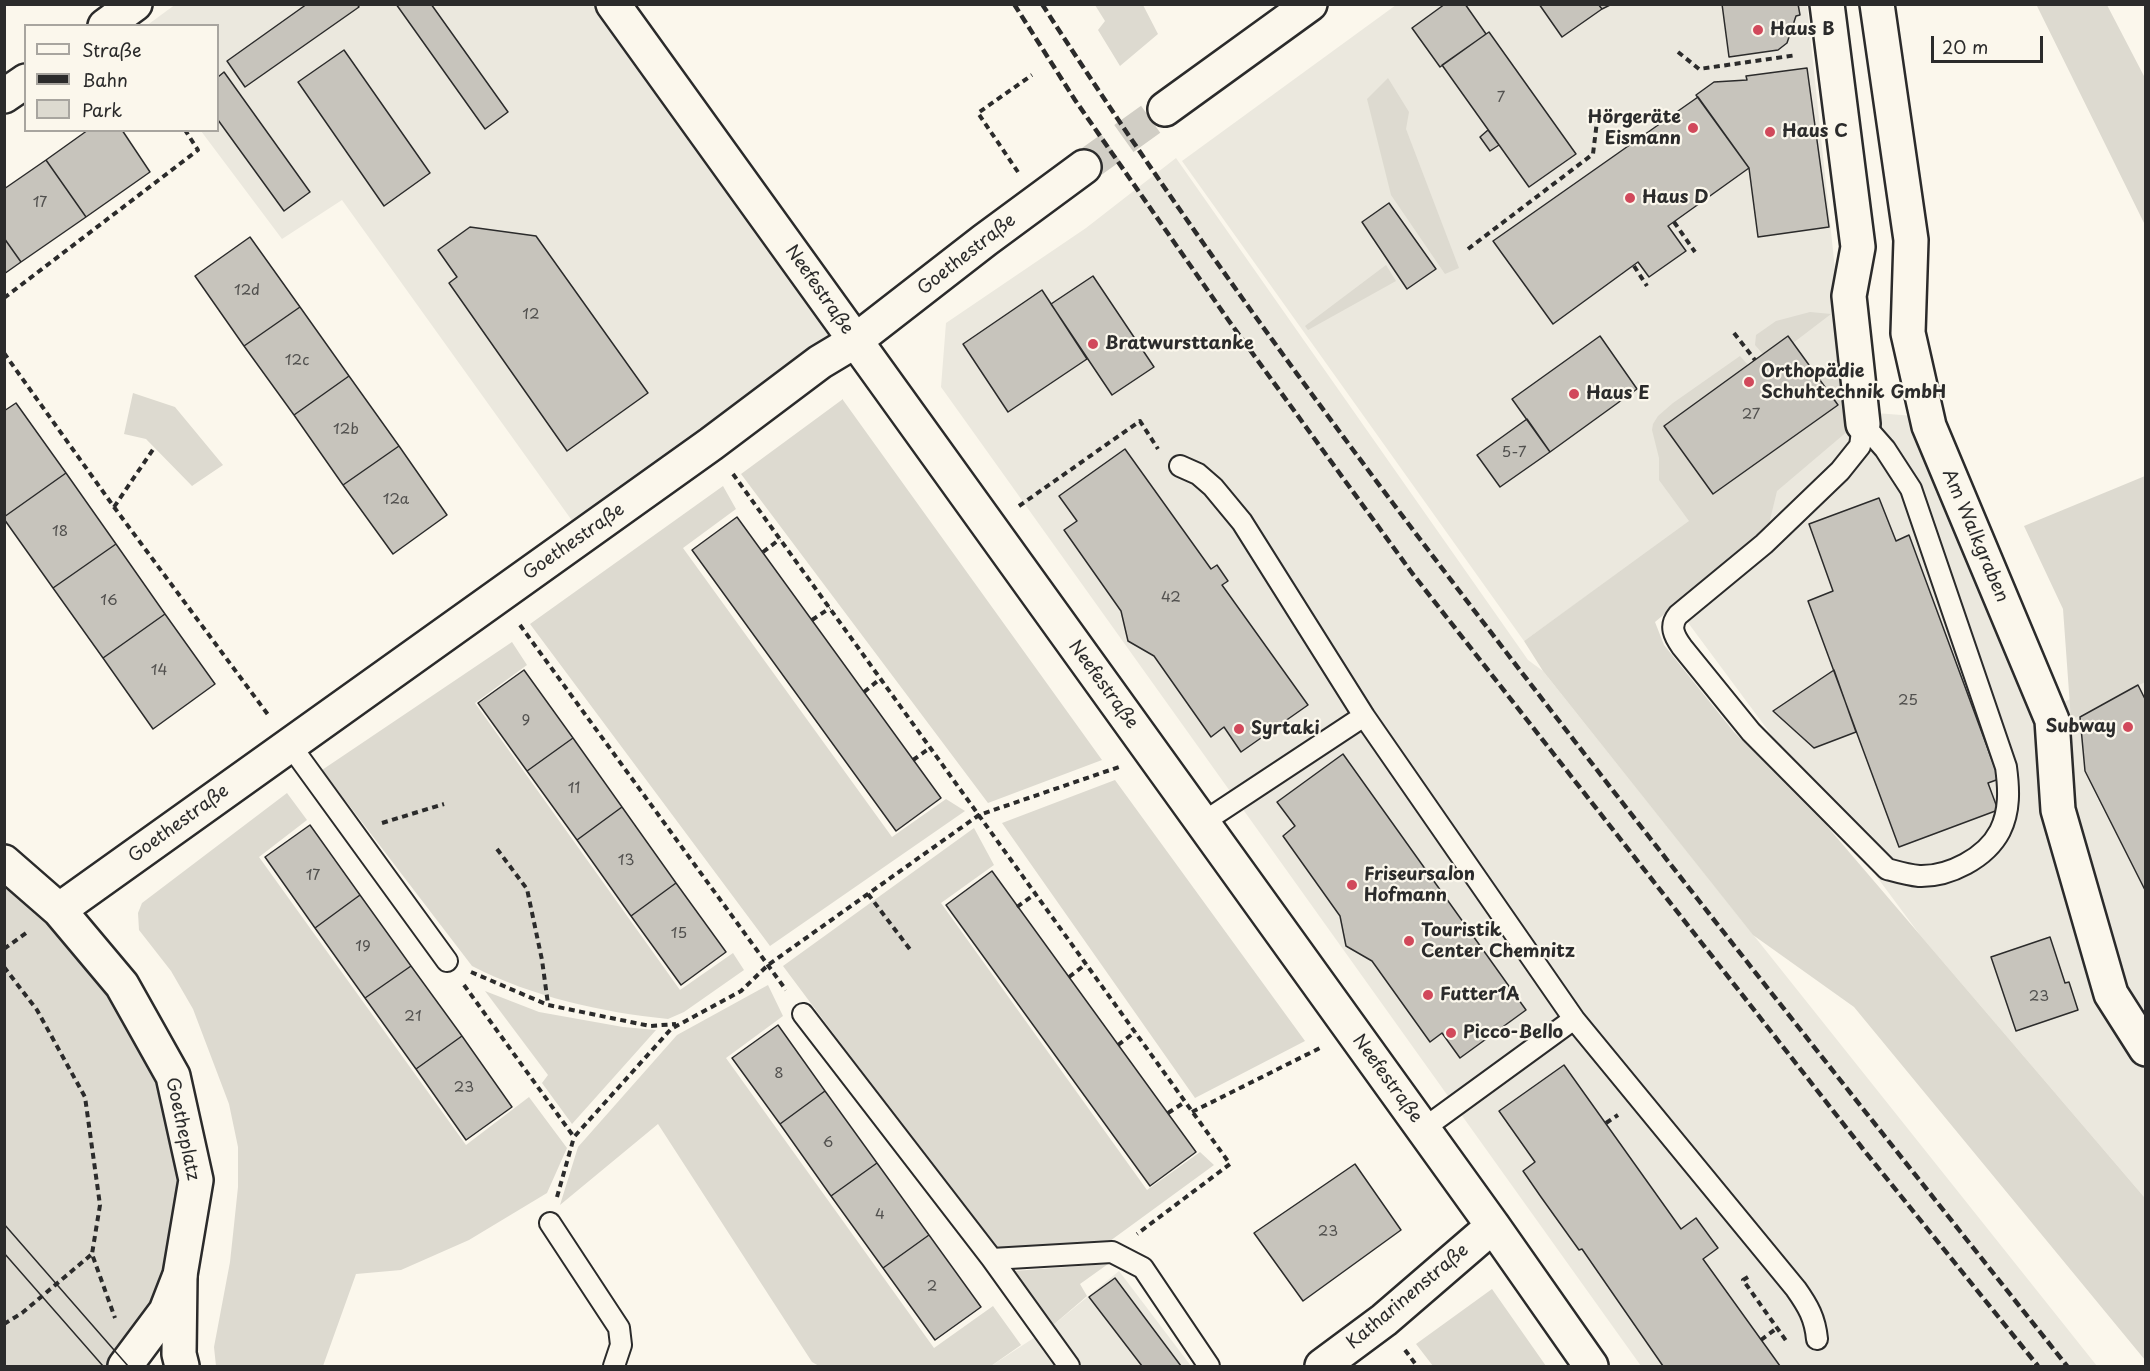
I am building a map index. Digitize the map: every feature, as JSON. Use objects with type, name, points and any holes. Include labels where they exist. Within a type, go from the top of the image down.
[{"type":"street","points":[[108,24],[135,4]]},
{"type":"street","name":"Neefestraße","points":[[614,4],[1493,1226],[1591,1366]]},
{"type":"street","points":[[1165,109],[1310,4]]},
{"type":"street","points":[[1827,4],[1858,247],[1849,296],[1863,424]]},
{"type":"street","name":"Am Walkgraben","points":[[1877,4],[1911,240],[1908,333],[1929,426],[2052,720],[2058,810],[2111,994],[2145,1049]]},
{"type":"street","points":[[4,96],[24,82]]},
{"type":"street","name":"Goethestraße","points":[[59,910],[711,444],[820,362],[855,341],[1084,167]]},
{"type":"street","name":"Goetheplatz","points":[[4,862],[59,910],[122,985],[173,1076],[196,1180],[180,1275],[166,1311],[131,1359]]},
{"type":"street","name":"Katharinenstraße","points":[[1322,1366],[1384,1320],[1493,1226]]},
{"type":"street","points":[[180,1275],[179,1354],[182,1366]]},
{"type":"lane","points":[[1863,424],[1885,449],[1911,489],[2006,768],[2009,790],[2007,810],[2001,829],[1991,845],[1967,862],[1936,874],[1921,876],[1887,869],[1751,732],[1682,647],[1674,636],[1672,628],[1678,615],[1764,544],[1840,471],[1860,446],[1863,424]]},
{"type":"lane","points":[[1180,466],[1198,474],[1213,487],[1242,522],[1364,716],[1574,1019],[1810,1308],[1816,1324],[1817,1339]]},
{"type":"lane","points":[[1202,823],[1364,716]]},
{"type":"lane","points":[[290,745],[447,961]]},
{"type":"lane","points":[[803,1014],[992,1259],[1069,1366]]},
{"type":"lane","points":[[1423,1129],[1574,1019]]},
{"type":"lane","points":[[550,1223],[619,1328],[621,1345],[614,1366]]},
{"type":"lane","points":[[992,1259],[1112,1252],[1143,1268],[1209,1366]]},
{"type":"path","points":[[1678,52],[1699,69],[1833,49]]},
{"type":"path","points":[[1011,162],[978,113],[1032,75]]},
{"type":"path","points":[[1468,249],[1593,154],[1598,113]]},
{"type":"path","points":[[4,298],[198,150],[186,132]]},
{"type":"path","points":[[1674,222],[1695,252]]},
{"type":"path","points":[[1634,266],[1647,286]]},
{"type":"path","points":[[1734,333],[1755,360]]},
{"type":"path","points":[[4,354],[290,745]]},
{"type":"path","points":[[989,527],[1140,421],[1159,450]]},
{"type":"path","points":[[711,444],[1230,1164],[1112,1252]]},
{"type":"path","points":[[114,507],[154,448]]},
{"type":"path","points":[[763,552],[780,539]]},
{"type":"path","points":[[499,596],[803,1014]]},
{"type":"path","points":[[812,620],[830,608]]},
{"type":"path","points":[[864,692],[880,679]]},
{"type":"path","points":[[913,760],[930,748]]},
{"type":"path","points":[[550,1223],[574,1137],[671,1029],[741,991],[768,965],[979,815],[1153,755]]},
{"type":"path","points":[[353,832],[444,804]]},
{"type":"path","points":[[497,849],[527,888],[542,960],[548,1005]]},
{"type":"path","points":[[868,894],[912,952]]},
{"type":"path","points":[[1017,907],[1035,894]]},
{"type":"path","points":[[447,961],[548,1005],[650,1026],[680,1024]]},
{"type":"path","points":[[447,961],[574,1137]]},
{"type":"path","points":[[1069,977],[1086,964]]},
{"type":"path","points":[[4,967],[38,1010],[85,1097],[100,1205],[92,1254],[131,1359]]},
{"type":"path","points":[[1192,1112],[1353,1031]]},
{"type":"path","points":[[1118,1044],[1135,1032]]},
{"type":"path","points":[[1168,1113],[1185,1102]]},
{"type":"path","points":[[4,1324],[22,1313],[92,1254]]},
{"type":"path","points":[[1770,1261],[1743,1280],[1791,1347]]},
{"type":"path","points":[[1761,1340],[1777,1328]]},
{"type":"shaded area","points":[[176,4],[599,5],[843,335],[578,529],[342,200],[282,239],[202,132],[219,132],[219,24],[149,24]]},
{"type":"shaded area","points":[[1396,5],[1807,5],[1850,411],[1940,418],[2054,707],[2145,662],[2145,1198],[1920,935],[1640,558],[1524,641],[1182,161]]},
{"type":"shaded area","points":[[1176,158],[1528,660],[1543,671],[2097,1366],[1641,1366],[941,387],[946,323],[1086,228]]},
{"type":"shaded area","points":[[1119,1271],[1191,1366],[991,1366],[1052,1326]]},
{"type":"green space","points":[[1095,5],[1143,5],[1158,34],[1120,66],[1098,30],[1105,21]]},
{"type":"green space","points":[[2032,5],[2107,5],[2145,78],[2145,225],[2037,6]]},
{"type":"green space","points":[[1388,78],[1409,112],[1406,129],[1459,268],[1445,274],[1391,195],[1367,99]]},
{"type":"green space","points":[[1386,265],[1396,281],[1308,330],[1305,326]]},
{"type":"green space","points":[[1810,312],[1831,314],[1793,343],[1788,336],[1763,354],[1755,345],[1756,335],[1776,321]]},
{"type":"green space","points":[[1740,356],[1748,365],[1664,426],[1714,494],[1838,405],[1815,373],[1839,358],[1853,361],[1856,424],[1777,491],[1768,528],[1655,622],[1664,645],[1734,732],[1826,825],[2145,1198],[2145,1360],[1854,1007],[1753,935],[1543,671],[1524,641],[1689,521],[1659,480],[1659,458],[1652,430],[1653,424],[1658,416],[1673,403]]},
{"type":"green space","points":[[133,393],[175,407],[223,465],[192,486],[146,439],[124,434]]},
{"type":"green space","points":[[843,399],[1102,760],[988,803],[741,474]]},
{"type":"green space","points":[[2145,476],[2145,682],[2071,720],[2063,609],[2024,526]]},
{"type":"green space","points":[[723,486],[736,509],[683,548],[892,837],[946,799],[965,811],[770,946],[530,624]]},
{"type":"green space","points":[[512,642],[527,665],[475,703],[680,990],[733,953],[744,970],[684,1012],[668,1019],[567,1002],[495,977],[472,966],[322,770]]},
{"type":"green space","points":[[1115,780],[1305,1041],[1195,1098],[1002,823]]},
{"type":"green space","points":[[287,793],[307,820],[259,857],[466,1145],[529,1097],[567,1148],[547,1193],[469,1240],[401,1270],[356,1274],[323,1366],[216,1366],[214,1347],[230,1262],[238,1187],[238,1147],[229,1104],[193,1009],[171,971],[139,930],[138,913],[142,903]]},
{"type":"green space","points":[[974,828],[994,865],[941,903],[1147,1190],[1200,1152],[1214,1165],[1110,1241],[995,1250],[783,966]]},
{"type":"green space","points":[[4,862],[122,985],[196,1180],[180,1275],[125,1366],[5,1366]]},
{"type":"green space","points":[[768,985],[783,1016],[726,1058],[934,1348],[993,1306],[1021,1345],[991,1366],[819,1366],[812,1362],[658,1124],[560,1205],[578,1147],[677,1035]]},
{"type":"green space","points":[[485,991],[539,1012],[623,1027],[656,1030],[572,1124],[542,1083],[548,1075]]},
{"type":"green space","points":[[1108,1264],[1080,1284],[1087,1296],[1052,1326],[1014,1271]]},
{"type":"green space","points":[[1492,1289],[1546,1366],[1433,1366],[1416,1344]]},
{"type":"building","points":[[307,4],[357,4],[359,7],[245,87],[227,61]]},
{"type":"building","points":[[396,4],[431,4],[508,112],[485,129]]},
{"type":"building","points":[[1445,4],[1465,4],[1486,34],[1440,67],[1412,28]]},
{"type":"building","points":[[1539,4],[1598,4],[1602,9],[1562,37]]},
{"type":"building","points":[[1598,4],[1612,4],[1602,9]]},
{"type":"building","name":"Haus B","points":[[1722,4],[1798,4],[1800,15],[1796,16],[1787,43],[1778,50],[1729,57]]},
{"type":"building","points":[[1489,32],[1576,154],[1529,187],[1442,65]]},
{"type":"building","points":[[344,50],[430,173],[384,206],[298,82]]},
{"type":"building","name":"Haus C","points":[[1807,68],[1829,227],[1758,237],[1749,168],[1696,95],[1714,82],[1747,80],[1746,76]]},
{"type":"building","points":[[224,72],[310,192],[284,211],[219,121],[219,76]]},
{"type":"building","name":"Haus D","points":[[1698,97],[1749,168],[1668,226],[1686,251],[1649,277],[1638,262],[1553,324],[1493,241]]},
{"type":"building","points":[[1488,130],[1499,145],[1490,151],[1480,137]]},
{"type":"building","points":[[85,132],[123,132],[150,172],[86,217],[46,160]]},
{"type":"building","points":[[46,160],[86,217],[21,262],[4,238],[4,189]]},
{"type":"building","points":[[1389,203],[1436,269],[1407,289],[1362,222]]},
{"type":"building","points":[[470,227],[536,236],[648,393],[567,451],[449,283],[457,277],[438,250]]},
{"type":"building","points":[[250,237],[300,307],[244,346],[195,276]]},
{"type":"building","points":[[4,238],[21,262],[4,274]]},
{"type":"building","points":[[1093,276],[1154,367],[1112,395],[1051,304]]},
{"type":"building","points":[[1042,290],[1087,359],[1008,412],[963,344]]},
{"type":"building","points":[[300,307],[349,376],[294,415],[244,346]]},
{"type":"building","name":"Haus E","points":[[1600,336],[1637,389],[1550,452],[1512,399]]},
{"type":"building","points":[[1788,336],[1838,405],[1713,494],[1664,426]]},
{"type":"building","points":[[349,376],[399,446],[343,485],[294,415]]},
{"type":"building","points":[[16,403],[66,473],[4,517],[4,411]]},
{"type":"building","points":[[1527,419],[1550,452],[1500,487],[1477,455]]},
{"type":"building","points":[[399,446],[447,515],[393,554],[343,485]]},
{"type":"building","points":[[1125,449],[1211,569],[1217,565],[1228,581],[1222,585],[1308,705],[1241,752],[1224,727],[1211,737],[1154,656],[1128,641],[1121,611],[1064,530],[1077,521],[1059,496]]},
{"type":"building","points":[[66,473],[116,544],[53,588],[4,517]]},
{"type":"building","points":[[1879,498],[1896,541],[1909,535],[1999,779],[1988,783],[1998,810],[1899,847],[1808,601],[1833,591],[1809,524]]},
{"type":"building","points":[[737,517],[941,798],[896,831],[692,550]]},
{"type":"building","points":[[116,544],[165,614],[103,658],[53,588]]},
{"type":"building","points":[[165,614],[215,684],[153,729],[103,658]]},
{"type":"building","points":[[524,670],[573,738],[527,771],[478,703]]},
{"type":"building","points":[[1834,670],[1856,732],[1814,748],[1773,711]]},
{"type":"building","points":[[2138,685],[2146,701],[2146,892],[2085,771],[2080,717]]},
{"type":"building","points":[[573,738],[622,807],[577,840],[527,771]]},
{"type":"building","points":[[1343,754],[1526,1010],[1460,1058],[1442,1033],[1430,1042],[1372,961],[1346,946],[1340,916],[1283,836],[1295,826],[1277,802]]},
{"type":"building","points":[[622,807],[676,883],[631,916],[577,840]]},
{"type":"building","points":[[310,825],[360,895],[315,928],[265,857]]},
{"type":"building","points":[[992,871],[1196,1152],[1150,1186],[946,905]]},
{"type":"building","points":[[676,883],[726,952],[681,985],[631,916]]},
{"type":"building","points":[[360,895],[411,966],[365,998],[315,928]]},
{"type":"building","points":[[2050,937],[2065,983],[2069,982],[2078,1010],[2016,1031],[1991,957]]},
{"type":"building","points":[[411,966],[462,1036],[416,1069],[365,998]]},
{"type":"building","points":[[778,1025],[825,1091],[780,1124],[732,1058]]},
{"type":"building","points":[[462,1036],[512,1107],[466,1140],[416,1069]]},
{"type":"building","points":[[1564,1065],[1681,1229],[1696,1218],[1718,1248],[1703,1259],[1780,1366],[1663,1366],[1582,1249],[1579,1250],[1523,1171],[1535,1162],[1499,1111]]},
{"type":"building","points":[[825,1091],[877,1163],[831,1196],[780,1124]]},
{"type":"building","points":[[877,1163],[929,1235],[883,1268],[831,1196]]},
{"type":"building","points":[[1355,1164],[1401,1230],[1303,1301],[1254,1233]]},
{"type":"building","points":[[929,1235],[981,1307],[935,1340],[883,1268]]},
{"type":"building","points":[[1115,1278],[1181,1366],[1142,1366],[1089,1297]]},
{"type":"tunnel","points":[[1084,167],[1165,109]]},
{"type":"tram line","points":[[4,1224],[128,1366]]},
{"type":"tram line","points":[[4,1253],[103,1366]]},
{"type":"railway","points":[[1014,4],[1075,100],[1229,321],[1412,573],[1863,1149],[2038,1366]]},
{"type":"railway","points":[[1042,4],[1209,252],[1385,493],[1645,831],[2067,1366]]},
{"type":"place","name":"Haus B","points":[[1758,30]]},
{"type":"place","name":"Hörgeräte Eismann","points":[[1693,128]]},
{"type":"place","name":"Haus C","points":[[1770,132]]},
{"type":"place","name":"Haus D","points":[[1630,198]]},
{"type":"place","name":"Bratwursttanke","points":[[1093,344]]},
{"type":"place","name":"Orthopädie Schuhtechnik GmbH","points":[[1749,382]]},
{"type":"place","name":"Haus E","points":[[1574,394]]},
{"type":"place","name":"Subway","points":[[2128,727]]},
{"type":"place","name":"Syrtaki","points":[[1239,729]]},
{"type":"place","name":"Friseursalon Hofmann","points":[[1352,885]]},
{"type":"place","name":"Touristik Center Chemnitz","points":[[1409,941]]},
{"type":"place","name":"Futter1A","points":[[1428,995]]},
{"type":"place","name":"Picco-Bello","points":[[1451,1033]]}]
